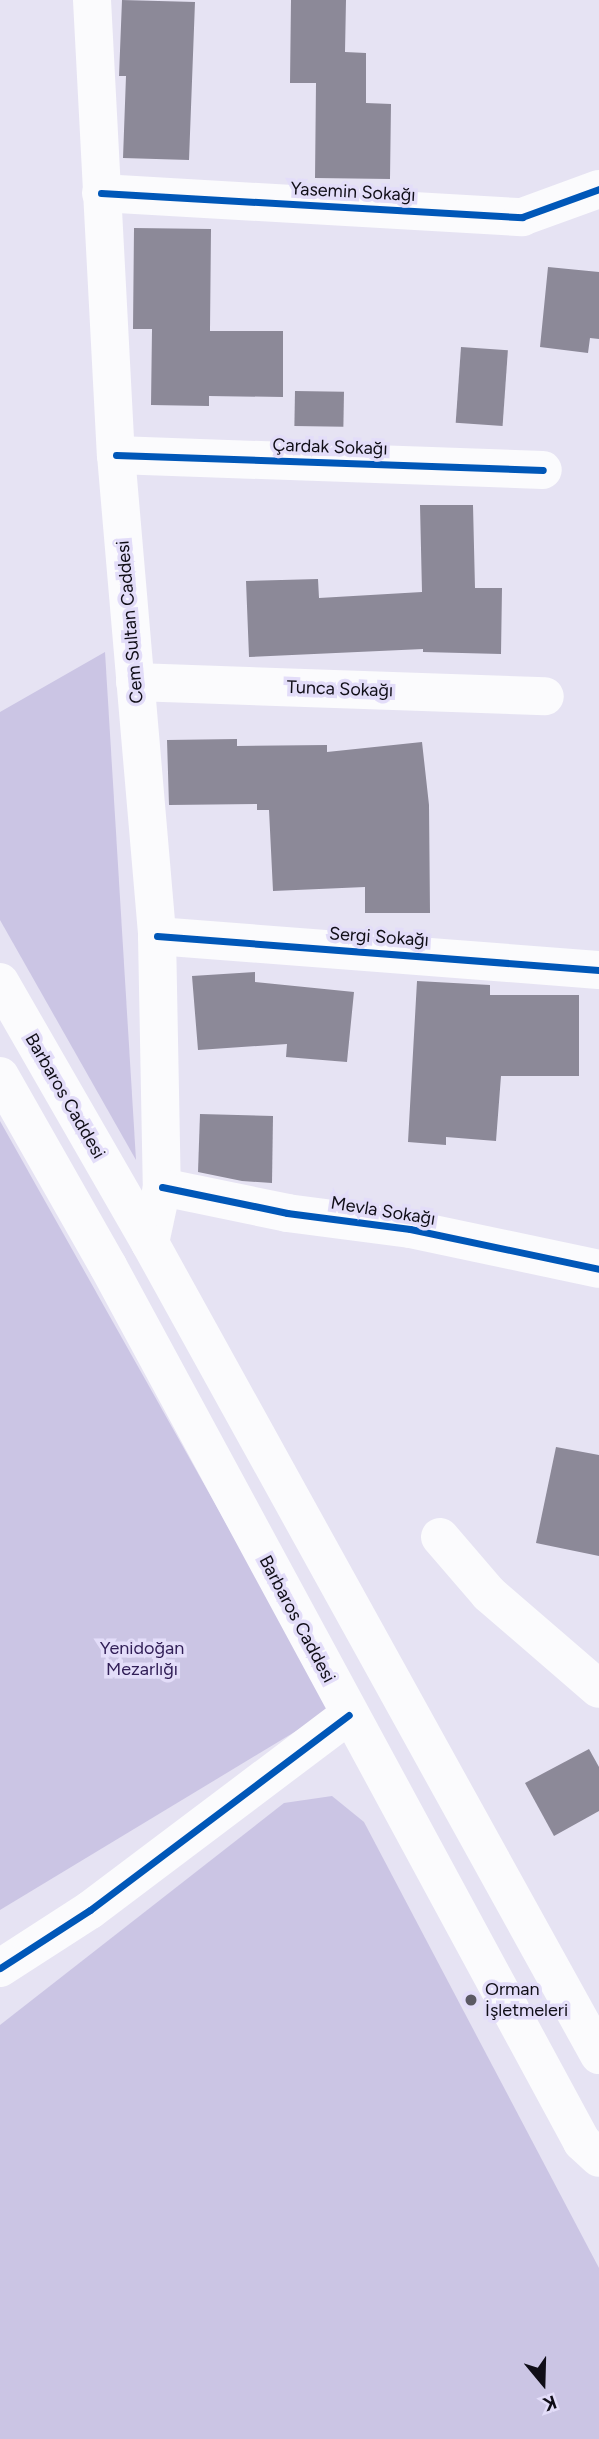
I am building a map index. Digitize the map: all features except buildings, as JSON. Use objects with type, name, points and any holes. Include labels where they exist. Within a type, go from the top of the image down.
[{"type":"main road","name":"Cem Sultan Caddesi","points":[[92,0],[116,455],[157,936],[162,1187],[150,1243]]},
{"type":"main road","name":"Yasemin Sokağı","points":[[101,193],[522,217],[599,189]]},
{"type":"main road","name":"Çardak Sokağı","points":[[116,455],[543,470]]},
{"type":"main road","name":"Tunca Sokağı","points":[[135,682],[545,696]]},
{"type":"main road","name":"Sergi Sokağı","points":[[157,936],[599,970]]},
{"type":"main road","name":"Barbaros Caddesi","points":[[0,982],[150,1243],[599,2055]]},
{"type":"main road","name":"Barbaros Caddesi","points":[[0,1076],[108,1266],[576,2130],[599,2158]]},
{"type":"main road","name":"Mevla Sokağı","points":[[162,1187],[287,1213],[410,1229],[599,1269]]},
{"type":"main road","points":[[108,1266],[150,1243]]},
{"type":"main road","points":[[440,1537],[489,1594],[599,1689]]},
{"type":"main road","points":[[0,1968],[90,1910],[349,1715],[400,1699]]},
{"type":"green space","points":[[105,652],[136,1160],[0,920],[0,712]]},
{"type":"green space","name":"Yenidoğan Mezarlığı","points":[[0,1121],[331,1710],[0,1910]]},
{"type":"green space","points":[[332,1796],[364,1822],[599,2268],[599,2439],[0,2439],[0,2025],[284,1803]]},
{"type":"cycle path","points":[[101,193],[522,217],[599,189]]},
{"type":"cycle path","points":[[116,455],[543,470]]},
{"type":"cycle path","points":[[157,936],[599,970]]},
{"type":"cycle path","points":[[162,1187],[287,1213],[410,1229],[599,1269]]},
{"type":"cycle path","points":[[0,1968],[90,1910],[349,1715]]},
{"type":"place","name":"Orman İşletmeleri","points":[[471,2000]]}]
